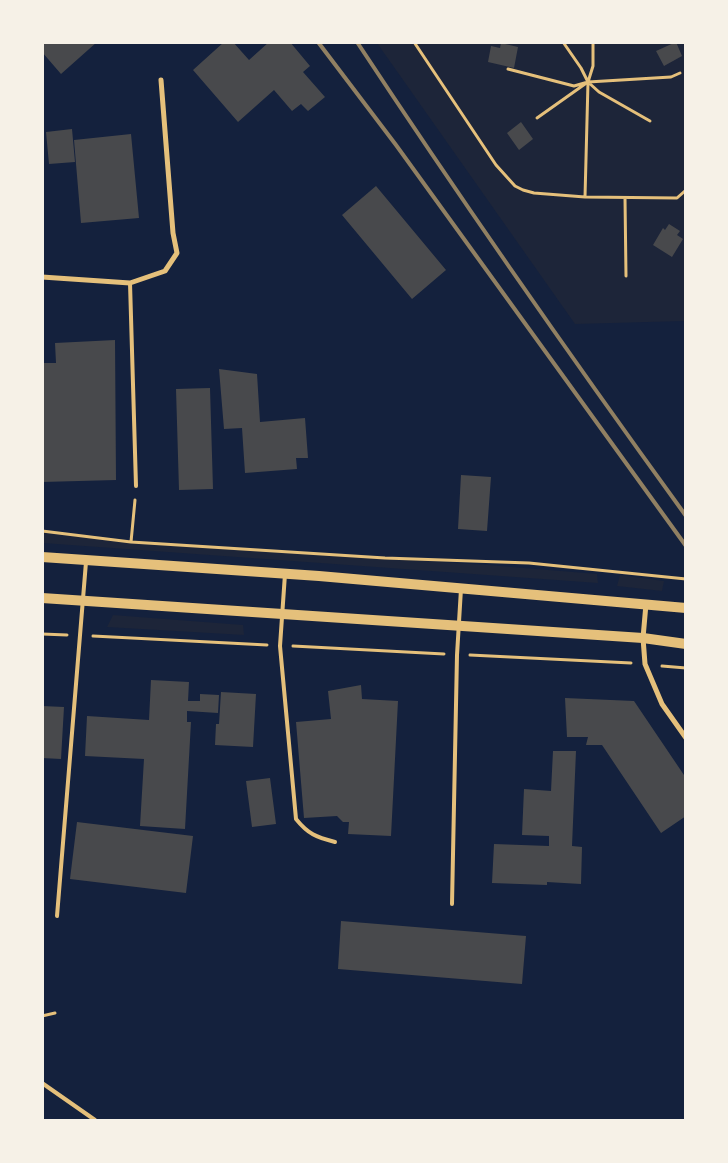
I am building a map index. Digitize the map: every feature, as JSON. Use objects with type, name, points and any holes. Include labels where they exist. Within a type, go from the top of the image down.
[{"type":"main road","points":[[42,557],[86,562],[285,574],[686,608]]},
{"type":"main road","points":[[42,598],[643,638],[686,644]]},
{"type":"street","points":[[42,277],[130,283],[165,271],[177,253],[173,233],[161,80]]},
{"type":"street","points":[[646,604],[643,638],[645,664],[662,704],[686,738]]},
{"type":"lane","points":[[130,283],[136,486]]},
{"type":"lane","points":[[57,916],[86,562]]},
{"type":"lane","points":[[285,574],[280,646],[296,819],[305,830],[317,837],[334,842]]},
{"type":"lane","points":[[452,904],[460,588]]},
{"type":"lane","points":[[42,1083],[95,1120]]},
{"type":"path","points":[[414,42],[496,165],[515,186],[534,193],[625,198],[676,198],[686,190]]},
{"type":"path","points":[[564,42],[588,82],[599,92],[650,121]]},
{"type":"path","points":[[585,197],[588,82],[593,66],[593,42]]},
{"type":"path","points":[[508,69],[574,86],[588,82],[671,77],[680,73]]},
{"type":"path","points":[[537,118],[588,82]]},
{"type":"path","points":[[625,198],[626,276]]},
{"type":"path","points":[[131,542],[136,486]]},
{"type":"path","points":[[42,531],[131,542],[385,558],[529,562],[686,579]]},
{"type":"path","points":[[42,634],[645,664],[686,668]]},
{"type":"path","points":[[42,1016],[55,1014]]},
{"type":"shaded area","points":[[377,43],[685,43],[685,321],[575,324]]},
{"type":"shaded area","points":[[42,533],[140,543],[488,565],[597,574],[598,583],[43,543]]},
{"type":"shaded area","points":[[620,575],[664,581],[662,591],[617,586]]},
{"type":"shaded area","points":[[113,615],[243,625],[244,635],[107,627]]},
{"type":"building","points":[[42,42],[97,42],[61,74],[42,52]]},
{"type":"building","points":[[224,42],[233,42],[249,60],[269,42],[290,42],[310,66],[303,72],[325,97],[308,111],[301,104],[292,111],[274,90],[238,122],[193,70]]},
{"type":"building","points":[[676,42],[682,56],[664,66],[656,51]]},
{"type":"building","points":[[501,43],[518,47],[514,68],[488,62],[491,46],[500,48]]},
{"type":"building","points":[[521,122],[533,139],[519,150],[507,133]]},
{"type":"building","points":[[72,129],[75,162],[49,164],[46,132]]},
{"type":"building","points":[[131,134],[139,218],[81,223],[74,140]]},
{"type":"building","points":[[376,186],[446,270],[412,299],[342,215]]},
{"type":"building","points":[[669,224],[680,231],[677,235],[683,239],[672,257],[653,245],[663,228],[665,230]]},
{"type":"building","points":[[115,340],[116,480],[42,482],[42,363],[56,363],[55,343]]},
{"type":"building","points":[[219,369],[257,374],[260,422],[305,418],[308,458],[296,458],[297,469],[245,473],[242,428],[224,429]]},
{"type":"building","points":[[210,388],[213,489],[179,490],[176,389]]},
{"type":"building","points":[[461,475],[491,477],[487,531],[458,529]]},
{"type":"building","points":[[151,680],[189,682],[188,701],[200,701],[200,694],[219,695],[218,713],[187,711],[187,722],[191,722],[185,829],[140,826],[144,759],[85,756],[87,716],[149,720]]},
{"type":"building","points":[[361,685],[362,699],[398,701],[391,836],[348,834],[349,822],[343,822],[337,816],[304,818],[296,722],[331,719],[328,691]]},
{"type":"building","points":[[221,692],[256,694],[253,747],[215,745],[216,724],[219,724]]},
{"type":"building","points":[[565,698],[634,701],[686,778],[686,816],[661,833],[602,745],[586,745],[588,737],[567,737]]},
{"type":"building","points":[[42,706],[64,707],[61,759],[42,758]]},
{"type":"building","points":[[553,751],[576,751],[572,846],[582,847],[581,884],[547,882],[547,885],[492,883],[494,844],[549,846],[549,836],[522,835],[524,789],[551,791]]},
{"type":"building","points":[[270,778],[276,824],[252,827],[246,781]]},
{"type":"building","points":[[77,822],[193,836],[186,893],[70,879]]},
{"type":"building","points":[[341,921],[526,936],[522,984],[338,969]]},
{"type":"railway","points":[[318,42],[396,145],[686,546]]},
{"type":"railway","points":[[357,42],[519,281],[686,516]]}]
